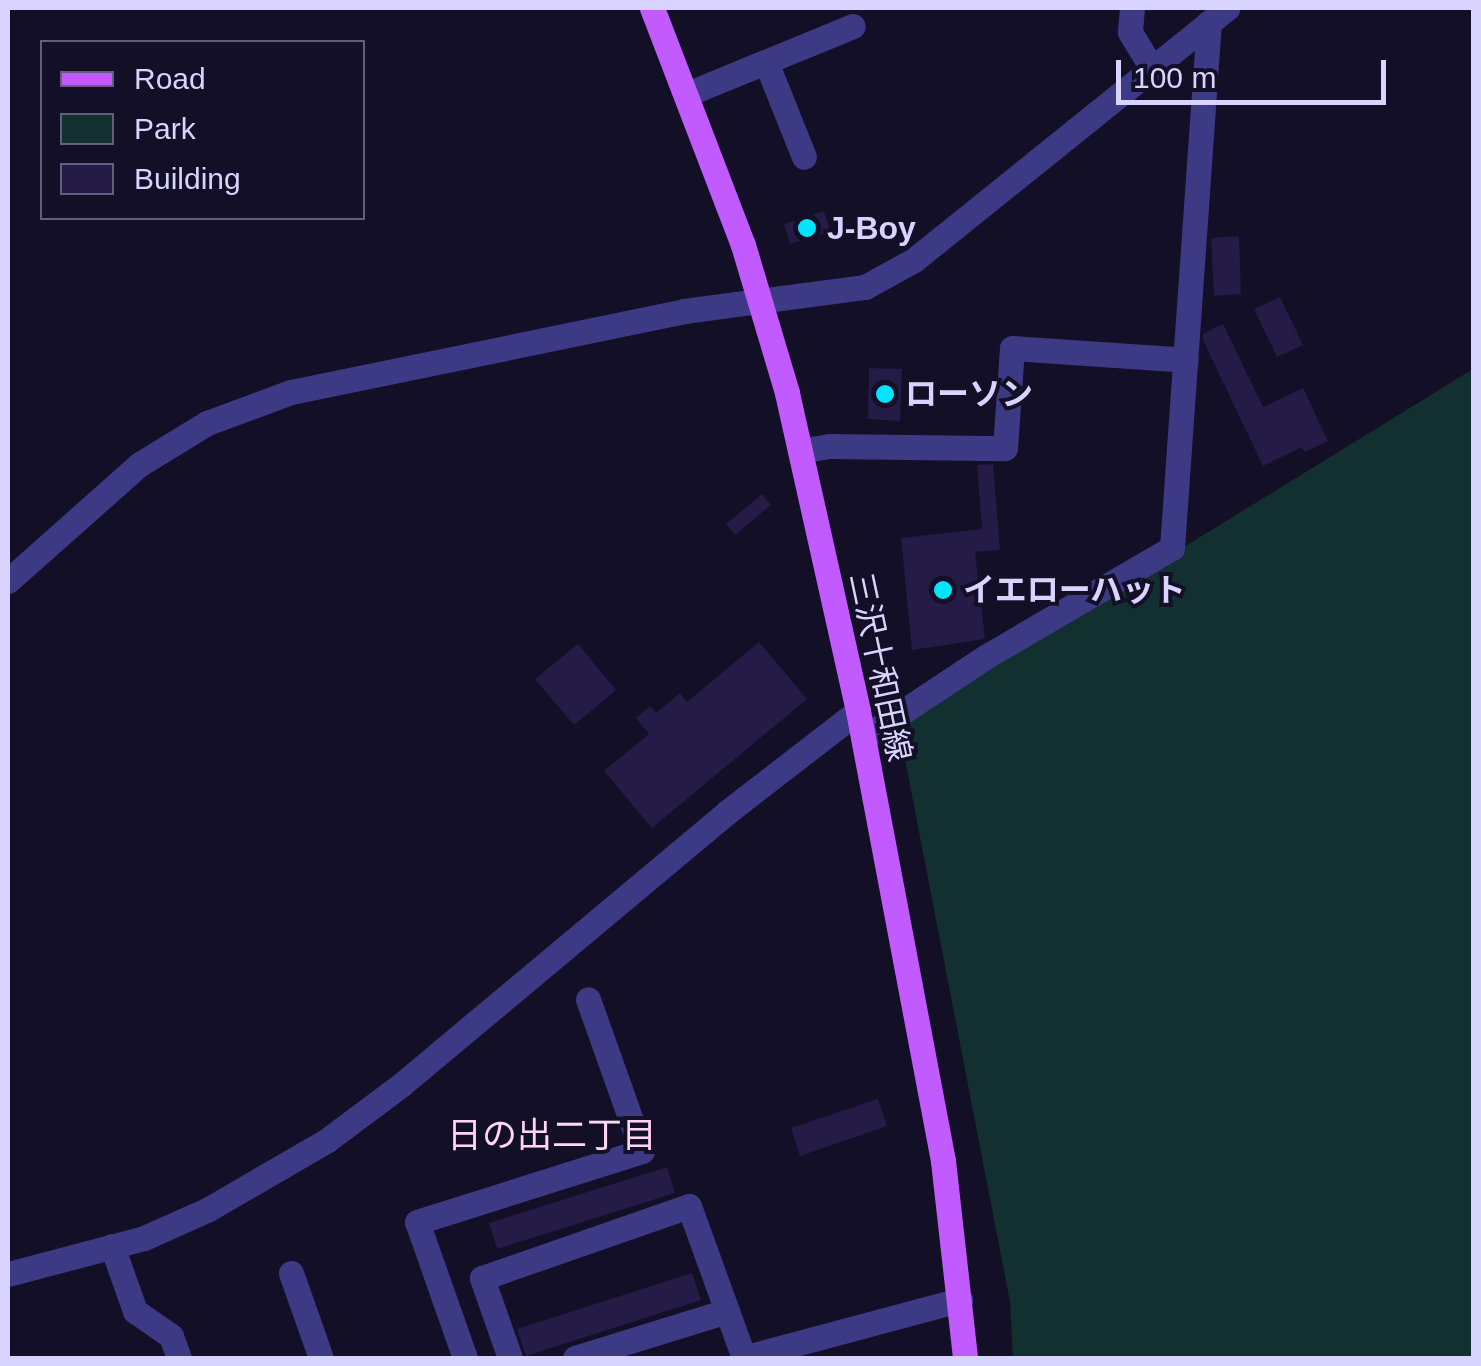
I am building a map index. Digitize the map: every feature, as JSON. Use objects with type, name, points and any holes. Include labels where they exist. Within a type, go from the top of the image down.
[{"type":"main road","name":"三沢十和田線","points":[[652,8],[762,300],[800,451],[858,711],[943,1161],[966,1358]]},
{"type":"street","points":[[1132,8],[1130,32],[1152,67]]},
{"type":"street","points":[[8,581],[140,464],[207,423],[291,392],[684,311],[864,286],[914,260],[1218,15]]},
{"type":"street","points":[[863,738],[987,656],[1172,548],[1218,15]]},
{"type":"street","points":[[687,94],[853,26]]},
{"type":"street","points":[[766,62],[804,157]]},
{"type":"street","points":[[800,451],[828,446],[1006,448],[1012,348],[1186,360]]},
{"type":"street","points":[[8,1274],[112,1246],[206,1210],[326,1140],[401,1086],[726,813],[858,711]]},
{"type":"street","points":[[465,1358],[417,1222],[642,1151],[588,999]]},
{"type":"street","points":[[510,1358],[482,1278],[690,1206],[727,1311],[751,1357],[960,1300]]},
{"type":"street","points":[[112,1246],[135,1312],[170,1336],[179,1358]]},
{"type":"street","points":[[291,1273],[320,1358]]},
{"type":"street","points":[[575,1358],[727,1311]]},
{"type":"green space","points":[[1473,369],[1473,1358],[1013,1358],[1010,1302],[898,723]]},
{"type":"building","name":"J-Boy","points":[[824,211],[830,231],[790,244],[784,224]]},
{"type":"building","points":[[1239,236],[1241,294],[1214,296],[1211,238]]},
{"type":"building","points":[[1280,297],[1303,345],[1277,357],[1254,309]]},
{"type":"building","points":[[1223,324],[1263,407],[1303,388],[1328,441],[1305,452],[1302,447],[1263,466],[1203,340],[1203,334]]},
{"type":"building","name":"ローソン","points":[[869,368],[902,369],[900,421],[868,419]]},
{"type":"building","name":"イエローハット","points":[[993,464],[1000,550],[975,552],[985,639],[912,650],[901,538],[982,529],[977,465]]},
{"type":"building","points":[[762,494],[771,505],[735,535],[726,524]]},
{"type":"building","points":[[759,642],[807,699],[652,828],[604,771],[649,734],[636,718],[650,706],[656,713],[680,693],[687,702]]},
{"type":"building","points":[[578,644],[616,690],[574,725],[535,679]]},
{"type":"building","points":[[878,1099],[887,1126],[800,1156],[791,1128]]},
{"type":"building","points":[[667,1167],[675,1193],[497,1249],[489,1223]]},
{"type":"building","points":[[692,1273],[701,1300],[526,1356],[517,1329]]},
{"type":"place","name":"J-Boy","points":[[807,228]]},
{"type":"place","name":"ローソン","points":[[885,394]]},
{"type":"place","name":"イエローハット","points":[[943,590]]},
{"type":"district","name":"日の出二丁目","points":[[552,1135]]}]
